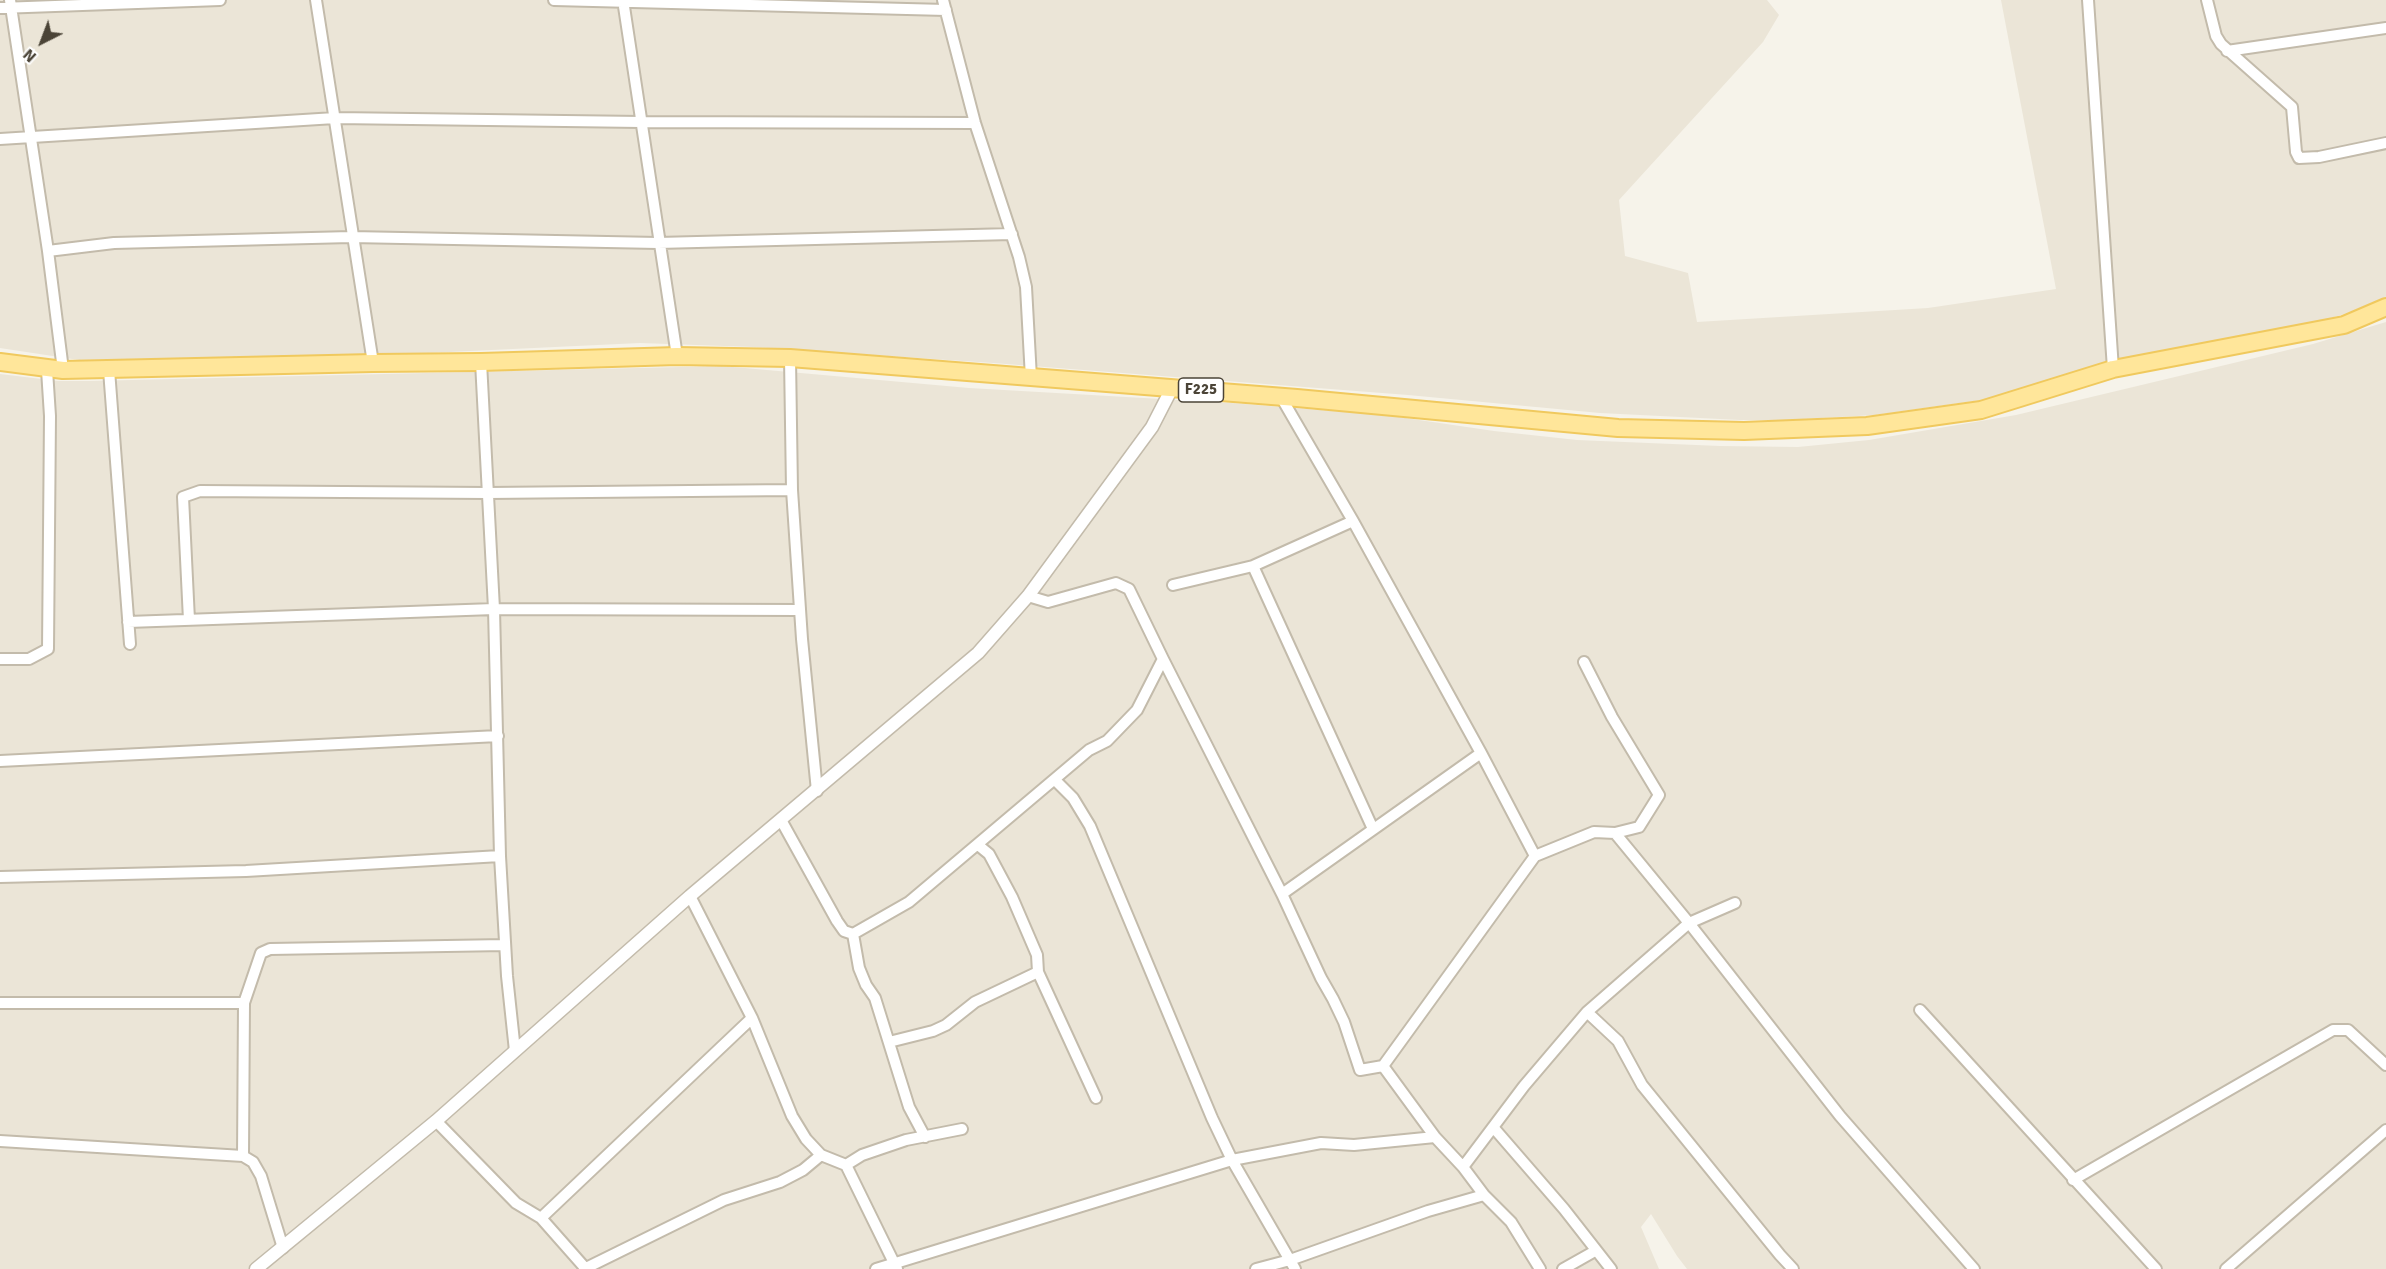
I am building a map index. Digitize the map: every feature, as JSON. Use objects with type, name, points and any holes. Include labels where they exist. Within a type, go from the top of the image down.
[{"type":"main road","name":"F225","points":[[0,362],[55,370],[109,370],[373,363],[481,363],[677,356],[790,358],[1172,387],[1618,428],[1744,431],[1867,426],[1981,410],[2113,369],[2343,325],[2386,307]]},
{"type":"street","points":[[0,659],[29,659],[48,649],[50,416],[55,370],[48,251],[7,5],[220,0]]},
{"type":"street","points":[[316,0],[351,237],[373,363]]},
{"type":"street","points":[[554,0],[944,5],[975,123],[1012,234],[1026,287],[1031,378]]},
{"type":"street","points":[[623,0],[658,243],[677,356]]},
{"type":"street","points":[[2088,0],[2113,369]]},
{"type":"street","points":[[2207,0],[2216,36],[2227,51],[2282,96],[2292,107],[2296,152],[2299,158],[2319,157],[2386,143]]},
{"type":"street","points":[[2227,51],[2386,28]]},
{"type":"street","points":[[0,139],[335,118],[975,123]]},
{"type":"street","points":[[48,251],[114,243],[351,237],[658,243],[1012,234]]},
{"type":"street","points":[[790,358],[792,490],[811,752],[817,791]]},
{"type":"street","points":[[481,363],[494,609],[500,856],[514,1051]]},
{"type":"street","points":[[109,370],[130,644]]},
{"type":"street","points":[[256,1269],[436,1121],[690,896],[978,653],[1028,596],[1152,427],[1172,387]]},
{"type":"street","points":[[1281,397],[1353,521],[1535,856]]},
{"type":"street","points":[[189,620],[183,497],[200,491],[488,493],[792,490]]},
{"type":"street","points":[[1173,585],[1253,566],[1353,521]]},
{"type":"street","points":[[1253,566],[1373,830]]},
{"type":"street","points":[[1028,596],[1048,602],[1116,583],[1130,588],[1163,659],[1344,1022],[1360,1070],[1383,1066],[1535,856],[1594,832],[1615,833],[1639,827],[1659,795],[1612,717],[1584,662]]},
{"type":"street","points":[[128,622],[494,609],[800,610]]},
{"type":"street","points":[[781,820],[837,921],[844,931],[853,934],[909,902],[1089,750],[1107,741],[1137,710],[1163,659]]},
{"type":"street","points":[[0,761],[498,736]]},
{"type":"street","points":[[1282,894],[1481,753]]},
{"type":"street","points":[[1055,780],[1073,798],[1090,826],[1212,1118],[1232,1160],[1292,1264]]},
{"type":"street","points":[[1615,833],[1689,923],[1839,1116],[1974,1269]]},
{"type":"street","points":[[978,845],[989,854],[1012,897],[1037,955],[1038,972],[1096,1098]]},
{"type":"street","points":[[0,877],[246,871],[500,856]]},
{"type":"street","points":[[690,896],[752,1018],[792,1116],[806,1139],[821,1155],[846,1165],[896,1265]]},
{"type":"street","points":[[1463,1167],[1524,1086],[1587,1012],[1689,923],[1734,903]]},
{"type":"street","points":[[853,934],[859,968],[866,985],[875,998],[909,1107],[925,1137]]},
{"type":"street","points":[[243,1156],[244,1003],[261,953],[270,949],[505,945]]},
{"type":"street","points":[[889,1042],[933,1031],[946,1025],[975,1002],[1038,972]]},
{"type":"street","points":[[0,1003],[244,1003]]},
{"type":"street","points":[[1920,1010],[2156,1269]]},
{"type":"street","points":[[1587,1012],[1618,1041],[1642,1085],[1793,1269]]},
{"type":"street","points":[[541,1218],[752,1018]]},
{"type":"street","points":[[2073,1180],[2333,1030],[2349,1030],[2386,1065]]},
{"type":"street","points":[[1383,1066],[1435,1137],[1510,1222],[1540,1269]]},
{"type":"street","points":[[436,1121],[516,1203],[541,1218],[585,1269],[724,1200],[780,1182],[803,1170],[821,1155]]},
{"type":"street","points":[[1493,1127],[1557,1200],[1611,1269]]},
{"type":"street","points":[[846,1165],[862,1155],[906,1140],[962,1129]]},
{"type":"street","points":[[2226,1269],[2386,1130]]},
{"type":"street","points":[[876,1269],[896,1265],[1232,1160],[1321,1143],[1354,1145],[1435,1137]]},
{"type":"street","points":[[0,1141],[243,1156],[253,1162],[261,1176],[283,1248]]},
{"type":"street","points":[[1256,1269],[1292,1264],[1428,1211],[1484,1195]]},
{"type":"street","points":[[1563,1269],[1595,1251]]},
{"type":"shaded area","points":[[0,0],[1767,0],[1779,15],[1763,42],[1619,200],[1625,256],[1688,273],[1697,322],[1928,308],[2056,289],[2001,0],[2386,0],[2386,300],[2338,316],[2176,358],[2017,395],[1875,415],[1785,420],[1600,413],[1408,395],[993,363],[753,347],[640,343],[428,353],[79,360],[0,348]]},
{"type":"shaded area","points":[[2386,322],[2386,1269],[1687,1269],[1651,1214],[1641,1227],[1659,1269],[0,1269],[0,374],[58,381],[90,381],[722,366],[969,388],[1231,403],[1385,415],[1577,440],[1798,447],[1869,440],[2016,415],[2313,344]]}]
